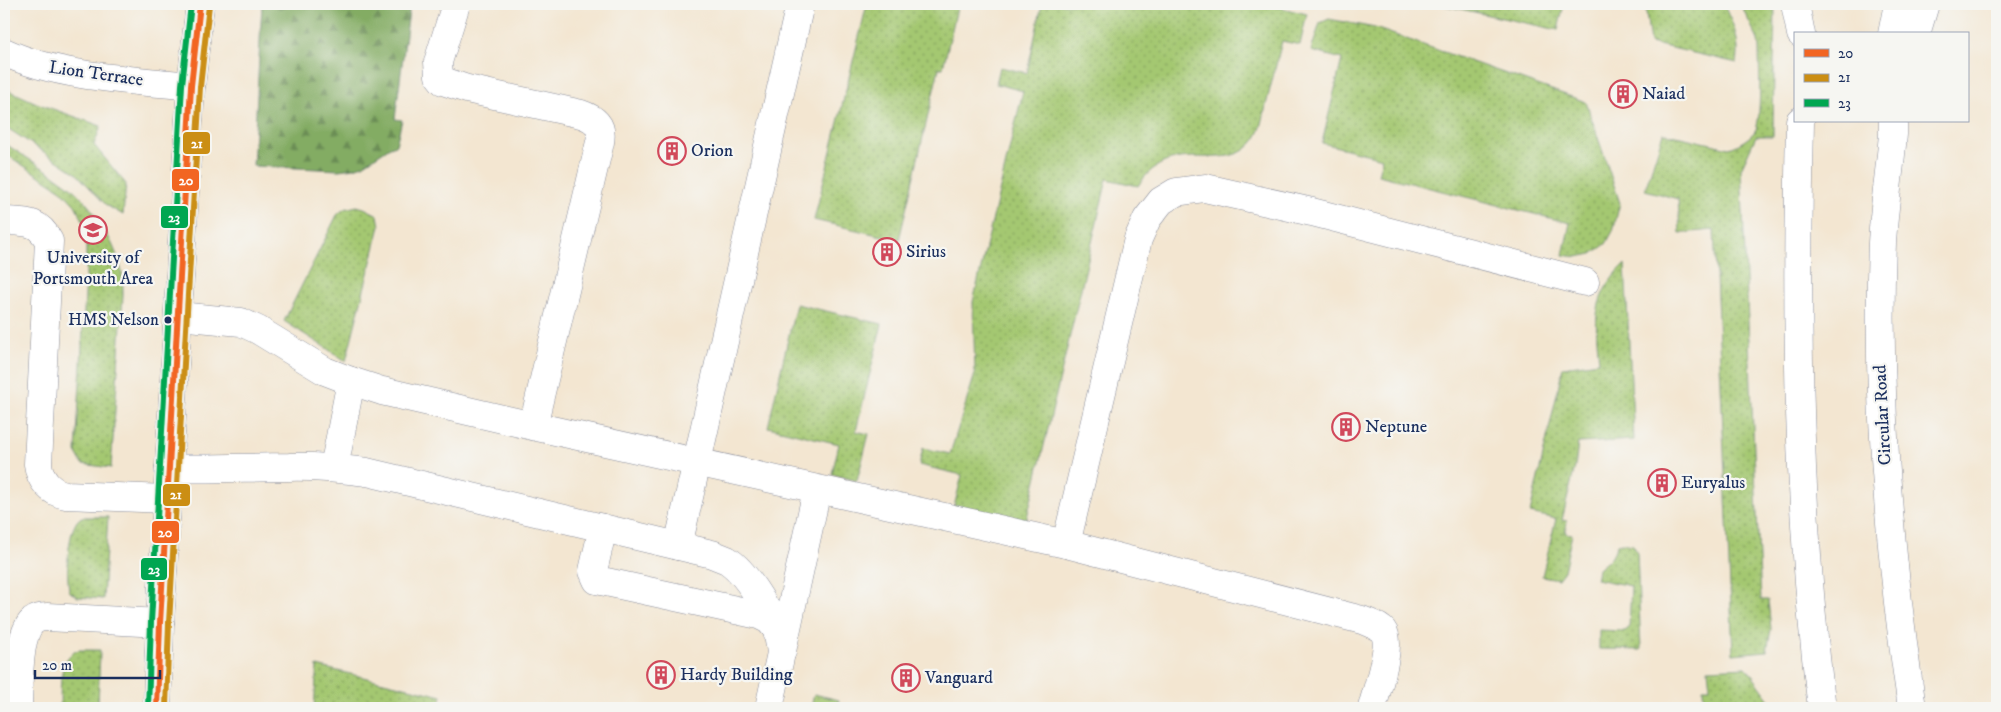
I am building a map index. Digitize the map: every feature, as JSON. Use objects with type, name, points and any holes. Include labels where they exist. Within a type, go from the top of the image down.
[{"type":"street","points":[[158,708],[160,623],[191,86],[200,4]]},
{"type":"street","points":[[456,4],[438,62],[439,76],[443,80],[449,84],[467,89],[581,114],[593,118],[598,122],[601,130],[600,142],[533,426]]},
{"type":"street","points":[[678,546],[800,4]]},
{"type":"street","points":[[1795,4],[1801,32]]},
{"type":"street","points":[[1892,32],[1898,4]]},
{"type":"street","points":[[1917,32],[1925,4]]},
{"type":"street","name":"Lion Terrace","points":[[4,52],[43,67],[117,79],[191,86]]},
{"type":"street","points":[[1800,122],[1798,300],[1800,401],[1809,578],[1822,708]]},
{"type":"street","name":"Circular Road","points":[[1894,125],[1882,243],[1881,392],[1891,537],[1912,708]]},
{"type":"street","points":[[1066,544],[1136,244],[1147,219],[1161,201],[1168,196],[1190,189],[1213,189],[1312,212],[1585,282]]},
{"type":"street","points":[[4,221],[37,225],[49,241],[38,464],[45,483],[54,492],[66,495],[167,500]]},
{"type":"street","points":[[178,316],[224,319],[247,324],[316,366],[350,382],[419,400],[1066,544],[1362,620],[1379,627],[1384,632],[1386,644],[1372,708]]},
{"type":"street","points":[[334,468],[350,382]]},
{"type":"street","points":[[169,468],[209,470],[290,467],[334,468],[384,476],[712,554],[727,561],[736,568],[751,587],[776,627],[780,643],[778,667]]},
{"type":"street","points":[[769,708],[817,490]]},
{"type":"street","points":[[603,528],[593,572],[597,580],[759,616],[769,620],[776,627]]},
{"type":"street","points":[[18,708],[21,653],[26,630],[34,620],[47,617],[160,623]]},
{"type":"green space","points":[[262,4],[410,4],[395,119],[402,120],[396,145],[363,165],[354,168],[339,170],[253,166]]},
{"type":"green space","points":[[867,4],[958,4],[943,68],[939,68],[899,240],[814,220]]},
{"type":"green space","points":[[1042,4],[1266,4],[1307,14],[1300,45],[1282,41],[1260,129],[1256,138],[1244,150],[1231,155],[1167,161],[1152,170],[1138,186],[1107,179],[1025,526],[954,507],[962,475],[919,465],[923,448],[950,454],[975,374],[973,302],[1023,91],[996,84],[1000,67],[1027,73]]},
{"type":"green space","points":[[1437,4],[1564,4],[1558,30]]},
{"type":"green space","points":[[1645,4],[1723,4],[1737,40],[1737,63],[1650,43]]},
{"type":"green space","points":[[1746,4],[1775,4],[1773,136],[1756,136],[1741,169],[1761,600],[1768,600],[1771,629],[1767,651],[1733,654],[1714,230],[1680,233],[1678,199],[1645,190],[1663,133],[1729,148],[1743,141],[1755,131],[1759,116],[1759,48],[1758,40],[1742,7]]},
{"type":"green space","points":[[1329,19],[1375,28],[1586,102],[1620,203],[1613,231],[1606,244],[1592,254],[1577,257],[1563,255],[1570,223],[1378,175],[1382,158],[1322,143],[1342,59],[1311,51],[1320,23]]},
{"type":"green space","points":[[4,88],[39,104],[101,126],[94,145],[126,184],[123,215],[106,205],[76,173],[4,126]]},
{"type":"green space","points":[[4,143],[53,174],[77,192],[100,221],[112,243],[120,265],[123,296],[111,468],[82,464],[76,452],[86,276],[84,222],[75,205],[61,190],[4,153]]},
{"type":"green space","points":[[357,206],[378,215],[380,226],[346,361],[284,321],[337,215],[344,209]]},
{"type":"green space","points":[[1625,264],[1634,440],[1578,443],[1575,467],[1562,520],[1567,521],[1565,533],[1572,534],[1564,571],[1558,579],[1542,576],[1556,519],[1530,513],[1563,367],[1599,362],[1597,321],[1601,298],[1606,287]]},
{"type":"green space","points":[[796,304],[882,324],[856,431],[869,434],[857,481],[832,474],[839,444],[768,427]]},
{"type":"green space","points":[[82,517],[108,517],[103,599],[78,597],[70,592],[69,589],[69,550],[73,529],[77,521]]},
{"type":"green space","points":[[1617,544],[1633,545],[1637,552],[1641,650],[1599,649],[1599,630],[1625,631],[1629,628],[1631,586],[1596,579],[1598,569],[1612,557]]},
{"type":"green space","points":[[79,650],[100,650],[98,708],[60,708],[64,666],[72,653]]},
{"type":"green space","points":[[317,666],[442,696],[439,708],[314,708]]},
{"type":"green space","points":[[1746,667],[1776,708],[1704,708],[1703,688],[1710,688],[1708,669]]},
{"type":"green space","points":[[814,694],[839,700],[837,708],[811,708]]},
{"type":"transit line","name":"23","points":[[148,708],[151,622],[182,85],[191,4]]},
{"type":"transit line","name":"20","points":[[157,708],[160,623],[191,86],[200,4]]},
{"type":"transit line","name":"21","points":[[166,708],[169,623],[200,87],[209,5]]},
{"type":"place","name":"Naiad","points":[[1623,94]]},
{"type":"place","name":"Orion","points":[[672,151]]},
{"type":"place","name":"University of Portsmouth Area","points":[[93,230]]},
{"type":"place","name":"Sirius","points":[[887,252]]},
{"type":"place","name":"HMS Nelson","points":[[168,320]]},
{"type":"place","name":"Neptune","points":[[1346,427]]},
{"type":"place","name":"Euryalus","points":[[1662,483]]},
{"type":"place","name":"Hardy Building","points":[[661,675]]},
{"type":"place","name":"Vanguard","points":[[906,678]]}]
